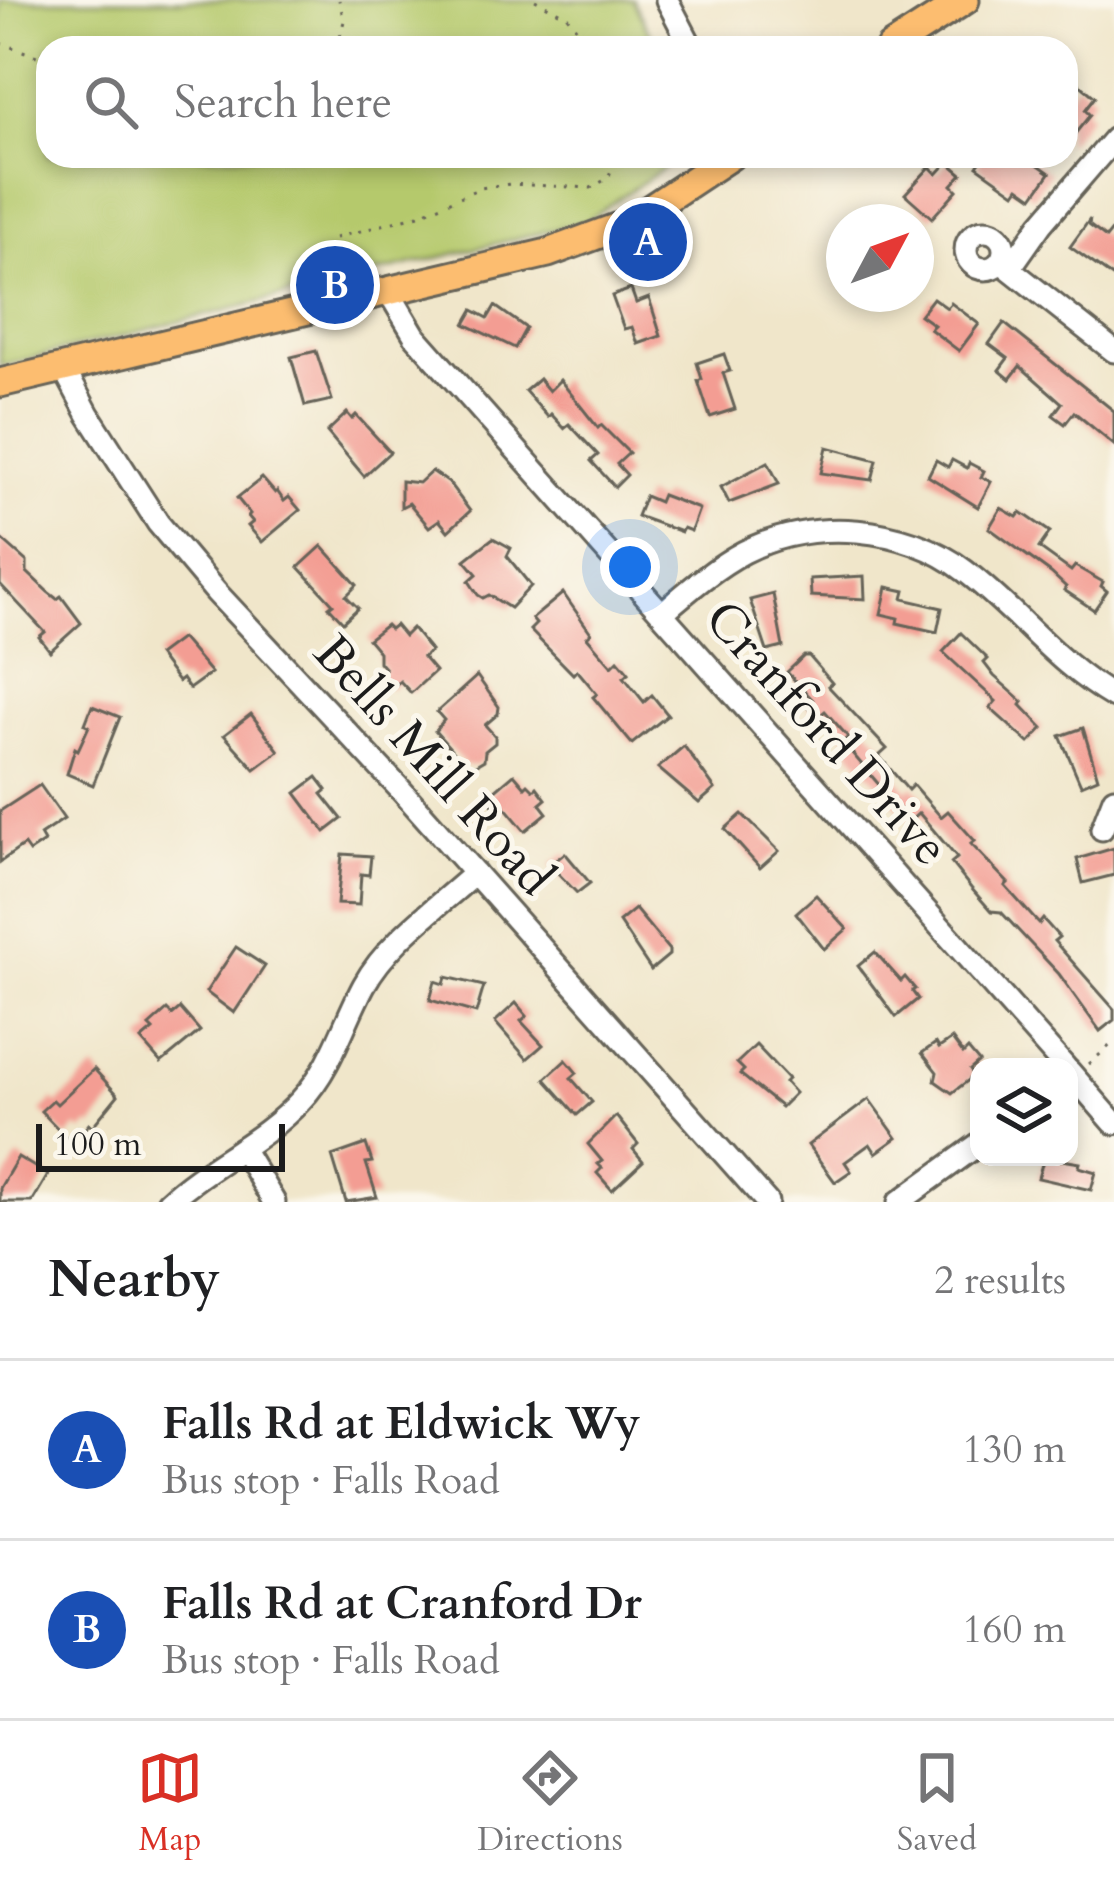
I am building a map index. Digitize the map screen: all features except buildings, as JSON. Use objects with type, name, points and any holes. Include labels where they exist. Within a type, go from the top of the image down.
[{"type":"main road","points":[[908,36],[964,0]]},
{"type":"main road","points":[[0,383],[548,253],[612,232],[713,168]]},
{"type":"street","points":[[667,0],[686,36]]},
{"type":"street","points":[[1114,139],[1005,265],[1114,351]]},
{"type":"street","name":"Cranford Drive","points":[[387,290],[415,336],[1056,1058]]},
{"type":"street","name":"Bells Mill Road","points":[[64,367],[88,414],[158,523],[216,592],[476,873],[767,1202]]},
{"type":"street","points":[[662,613],[726,562],[772,541],[812,532],[881,535],[925,548],[963,569],[1058,658],[1114,697]]},
{"type":"street","points":[[1102,829],[1114,798]]},
{"type":"street","points":[[168,1202],[272,1127],[314,1084],[364,984],[380,962],[476,873]]},
{"type":"street","name":"Cranford Drive","points":[[1078,1083],[1114,1123]]},
{"type":"street","points":[[242,1148],[274,1202]]},
{"type":"street","points":[[899,1202],[970,1151]]},
{"type":"path","points":[[339,0],[344,20],[340,36]]},
{"type":"path","points":[[535,0],[567,16],[582,36]]},
{"type":"path","points":[[0,43],[36,56]]},
{"type":"path","points":[[334,238],[419,215],[480,188],[536,184],[591,188],[608,178],[612,168]]},
{"type":"path","points":[[1078,1067],[1114,1042]]},
{"type":"green space","points":[[0,0],[633,0],[651,36],[36,36],[36,168],[664,168],[584,222],[0,366]]},
{"type":"place","name":"Falls Rd at Eldwick Wy","points":[[648,242]]},
{"type":"place","name":"Falls Rd at Cranford Dr","points":[[335,285]]}]
